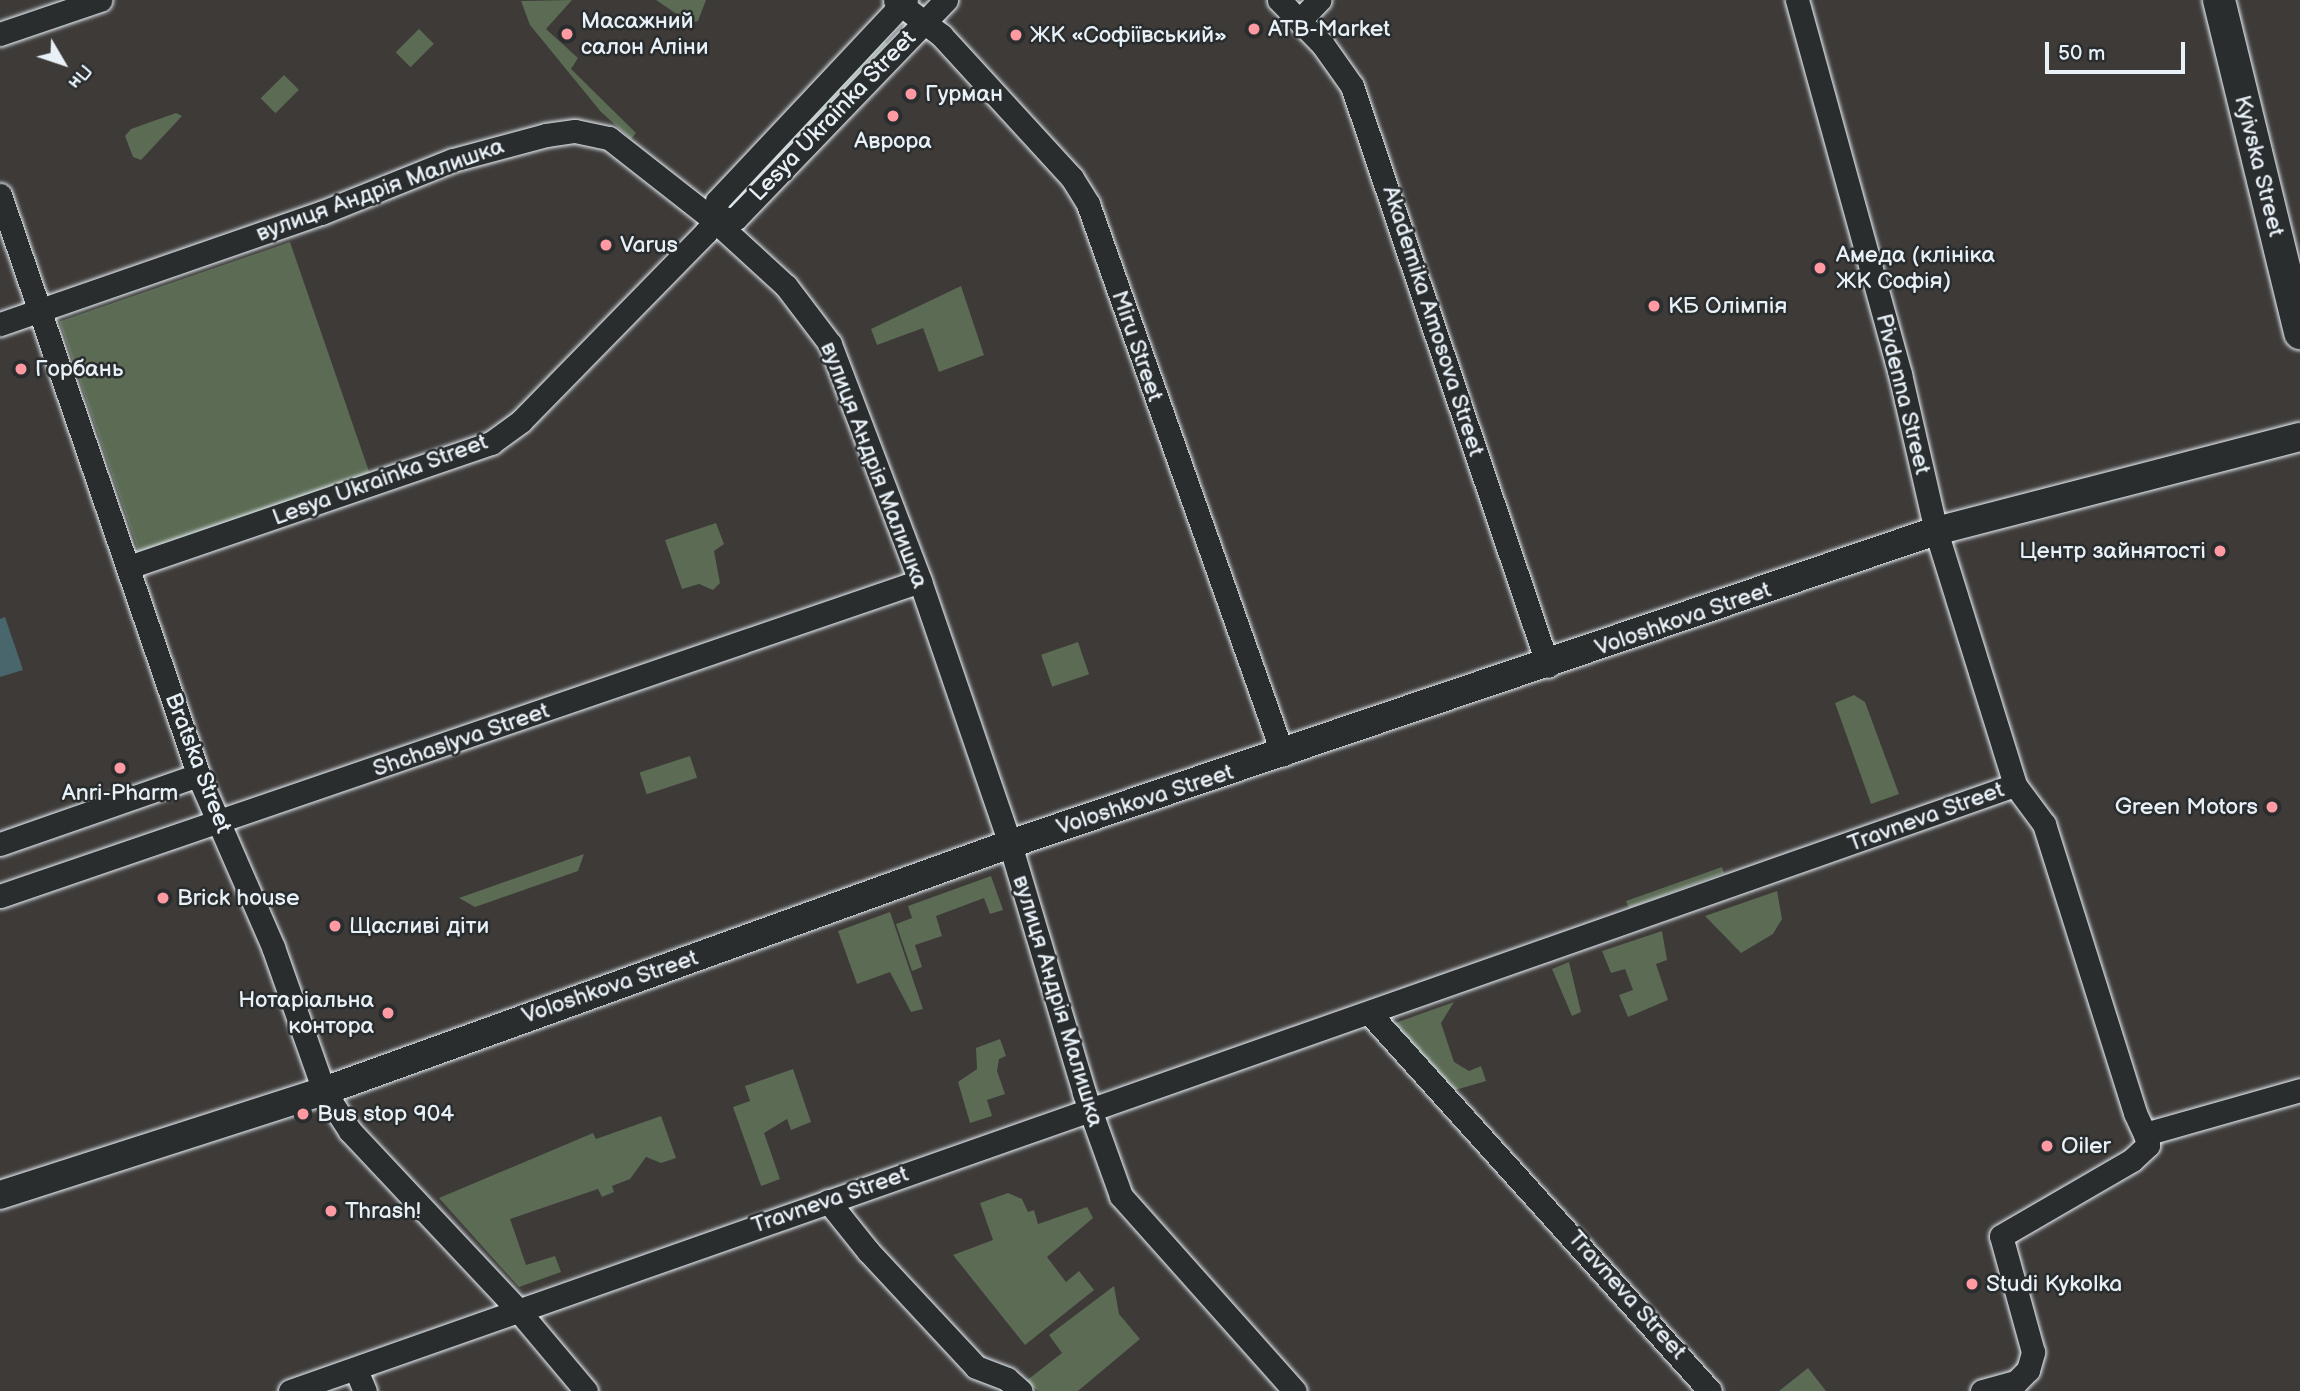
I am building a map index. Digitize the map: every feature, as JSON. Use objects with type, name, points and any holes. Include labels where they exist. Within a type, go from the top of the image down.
[{"type":"main road","name":"Kyivska Street","points":[[2219,0],[2300,333]]},
{"type":"street","points":[[0,34],[100,0]]},
{"type":"street","name":"Lesya Ukrainka Street","points":[[715,221],[736,218],[946,0]]},
{"type":"street","name":"Akademika Amosova Street","points":[[1279,0],[1300,20],[1352,86],[1374,143],[1548,666]]},
{"type":"street","points":[[1300,20],[1319,0]]},
{"type":"street","name":"Pivdenna Street","points":[[1797,0],[1900,374],[1936,531],[2015,785]]},
{"type":"street","name":"Lesya Ukrainka Street","points":[[129,567],[491,443],[521,421],[715,221],[718,201],[901,2]]},
{"type":"street","name":"Miru Street","points":[[901,2],[921,24],[941,35],[1072,178],[1088,204],[1283,755]]},
{"type":"street","name":"вулиця Андрія Малишка","points":[[0,324],[321,213],[466,156],[545,135],[575,131],[608,138],[715,221],[786,286],[830,344],[920,581],[1010,844],[1090,1110],[1121,1196],[1295,1391]]},
{"type":"street","name":"Bratska Street","points":[[0,195],[198,775],[273,947],[324,1091],[350,1131],[517,1309],[586,1391]]},
{"type":"street","name":"Voloshkova Street","points":[[0,1195],[324,1091],[1010,844],[1548,666],[1936,531],[2300,436]]},
{"type":"street","name":"Shchaslyva Street","points":[[0,896],[920,581]]},
{"type":"street","points":[[0,844],[198,775]]},
{"type":"street","name":"Travneva Street","points":[[290,1391],[356,1370],[517,1309],[1371,1014],[2015,785],[2044,824],[2145,1135]]},
{"type":"street","name":"Travneva Street","points":[[1371,1014],[1710,1391]]},
{"type":"street","points":[[1982,1391],[2016,1382],[2028,1370],[2033,1352],[2001,1236],[2132,1160],[2148,1145],[2145,1135],[2300,1090]]},
{"type":"street","points":[[828,1201],[868,1251],[976,1367],[1007,1379],[1021,1391]]},
{"type":"street","points":[[356,1370],[365,1391]]},
{"type":"green space","points":[[572,0],[546,29],[578,58],[571,69],[636,133],[631,139],[601,112],[530,25],[521,1]]},
{"type":"green space","points":[[656,0],[706,0],[698,21],[690,23]]},
{"type":"green space","points":[[419,29],[434,44],[411,67],[396,52]]},
{"type":"green space","points":[[880,37],[887,44],[728,210],[726,204]]},
{"type":"green space","points":[[284,75],[299,90],[276,113],[261,98]]},
{"type":"green space","points":[[176,113],[182,116],[141,160],[133,157],[125,136],[131,129]]},
{"type":"green space","points":[[290,242],[371,477],[140,557],[59,321]]},
{"type":"green space","points":[[961,286],[984,355],[939,372],[923,328],[877,345],[871,329]]},
{"type":"green space","points":[[716,523],[724,544],[714,551],[720,583],[713,590],[699,584],[682,589],[665,540]]},
{"type":"green space","points":[[1078,642],[1089,674],[1052,687],[1041,655]]},
{"type":"green space","points":[[1854,695],[1865,702],[1899,794],[1871,804],[1835,703]]},
{"type":"green space","points":[[690,756],[697,778],[647,794],[640,772]]},
{"type":"green space","points":[[584,854],[578,871],[475,907],[459,898]]},
{"type":"green space","points":[[1722,867],[1724,873],[1629,908],[1626,901]]},
{"type":"green space","points":[[991,876],[1003,910],[990,914],[984,898],[936,916],[942,936],[915,945],[922,967],[912,971],[896,924],[912,918],[908,906]]},
{"type":"green space","points":[[1777,891],[1782,919],[1773,934],[1741,953],[1705,916]]},
{"type":"green space","points":[[890,912],[923,1009],[911,1012],[890,972],[857,984],[838,931]]},
{"type":"green space","points":[[1662,931],[1667,960],[1656,964],[1668,1000],[1628,1017],[1619,995],[1633,990],[1625,969],[1611,973],[1602,951]]},
{"type":"green space","points":[[1569,962],[1581,1012],[1572,1016],[1552,969]]},
{"type":"green space","points":[[1454,1002],[1441,1023],[1454,1062],[1469,1071],[1481,1066],[1486,1081],[1455,1090],[1395,1023]]},
{"type":"green space","points":[[1000,1039],[1006,1056],[999,1059],[997,1071],[1005,1094],[987,1100],[992,1116],[970,1123],[958,1082],[977,1069],[976,1048]]},
{"type":"green space","points":[[793,1069],[811,1122],[791,1130],[787,1119],[764,1133],[780,1179],[761,1186],[733,1107],[750,1101],[745,1086]]},
{"type":"green space","points":[[661,1116],[676,1158],[661,1163],[646,1157],[630,1179],[612,1186],[614,1192],[602,1197],[598,1189],[510,1219],[526,1265],[555,1256],[561,1272],[519,1287],[439,1198],[593,1133],[596,1139]]},
{"type":"green space","points":[[1008,1193],[1022,1199],[1028,1212],[1034,1210],[1038,1224],[1087,1207],[1093,1218],[1047,1257],[1066,1282],[1079,1271],[1094,1290],[1025,1345],[953,1255],[993,1240],[980,1203]]},
{"type":"green space","points":[[1114,1286],[1119,1314],[1140,1339],[1078,1391],[1038,1391],[1026,1381],[1062,1353],[1049,1335]]},
{"type":"green space","points":[[1808,1368],[1826,1391],[1779,1391]]},
{"type":"water","points":[[5,617],[23,670],[0,677],[0,619]]},
{"type":"place","name":"ATB-Market","points":[[1254,29]]},
{"type":"place","name":"Масажний салон Аліни","points":[[567,34]]},
{"type":"place","name":"ЖК «Софіївський»","points":[[1016,35]]},
{"type":"place","name":"Гурман","points":[[911,94]]},
{"type":"place","name":"Аврора","points":[[893,116]]},
{"type":"place","name":"Varus","points":[[606,245]]},
{"type":"place","name":"Амеда (клініка ЖК Софія)","points":[[1820,268]]},
{"type":"place","name":"КБ Олімпія","points":[[1654,306]]},
{"type":"place","name":"Горбань","points":[[21,369]]},
{"type":"place","name":"Центр зайнятості","points":[[2220,551]]},
{"type":"place","name":"Anri-Pharm","points":[[120,768]]},
{"type":"place","name":"Green Motors","points":[[2272,807]]},
{"type":"place","name":"Brick house","points":[[163,898]]},
{"type":"place","name":"Щасливі діти","points":[[335,926]]},
{"type":"place","name":"Нотаріальна контора","points":[[388,1013]]},
{"type":"place","name":"Bus stop 904","points":[[303,1114]]},
{"type":"place","name":"Oiler","points":[[2047,1146]]},
{"type":"place","name":"Thrash!","points":[[331,1211]]},
{"type":"place","name":"Studi Kykolka","points":[[1972,1284]]}]
